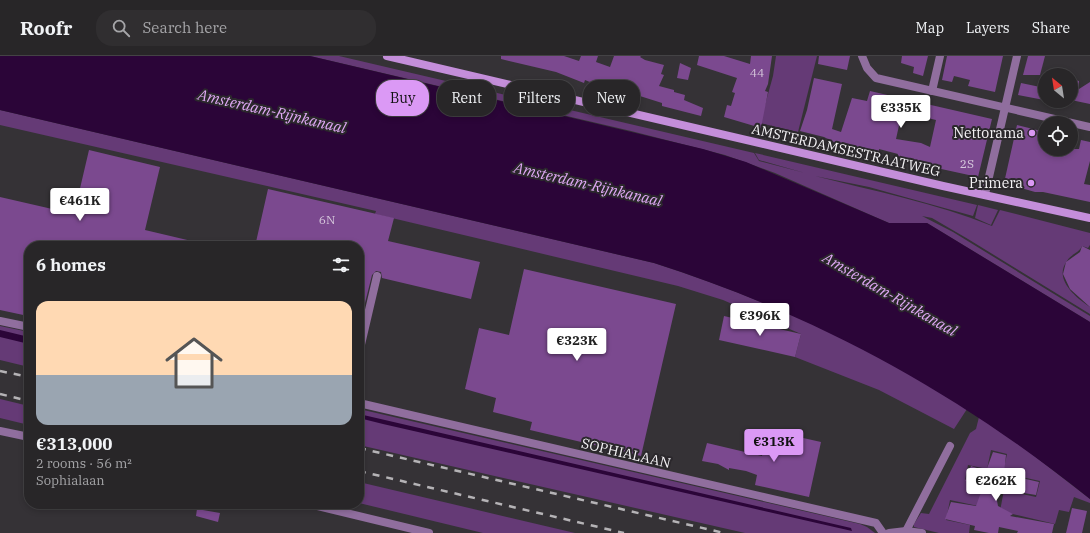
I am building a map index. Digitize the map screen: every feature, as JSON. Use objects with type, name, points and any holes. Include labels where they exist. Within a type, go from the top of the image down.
[{"type":"main road","name":"AMSTERDAMSESTRAATWEG","points":[[387,56],[409,58],[943,186],[1090,218]]},
{"type":"street","points":[[862,56],[867,68],[876,78],[1090,127]]},
{"type":"street","points":[[932,91],[940,56]]},
{"type":"street","points":[[985,194],[1017,56]]},
{"type":"street","points":[[364,332],[377,276]]},
{"type":"street","points":[[0,321],[24,326]]},
{"type":"street","name":"SOPHIALAAN","points":[[364,405],[876,523],[884,533]]},
{"type":"street","points":[[0,431],[24,436]]},
{"type":"street","points":[[906,531],[950,446]]},
{"type":"street","points":[[330,509],[429,533]]},
{"type":"street","points":[[889,533],[906,531],[922,533]]},
{"type":"shaded area","points":[[310,56],[339,56],[442,80],[437,80],[437,86],[429,84],[429,80],[413,80]]},
{"type":"shaded area","points":[[776,56],[817,56],[798,132],[760,123],[773,76]]},
{"type":"shaded area","points":[[496,93],[504,95],[504,101],[496,99]]},
{"type":"shaded area","points":[[0,110],[654,263],[776,308],[854,344],[930,386],[967,409],[954,429],[879,390],[795,357],[801,334],[723,300],[678,286],[375,214],[376,211],[0,125]]},
{"type":"shaded area","points":[[575,111],[583,113],[583,116],[596,116],[754,153],[759,161],[805,173],[759,160],[755,153],[977,205],[973,216],[869,187],[815,176],[927,204],[992,226],[1000,210],[1090,233],[1090,245],[1088,248],[1082,246],[1069,259],[1063,268],[1063,275],[1064,281],[1073,293],[1090,307],[1090,314],[932,218],[922,216],[953,232],[1090,316],[1090,322],[927,223],[889,223],[775,173],[725,155],[567,116],[575,116]]},
{"type":"shaded area","points":[[978,205],[998,210],[991,225],[975,218]]},
{"type":"shaded area","points":[[0,326],[24,331],[24,366],[0,360]]},
{"type":"shaded area","points":[[0,399],[24,405],[24,424],[0,418]]},
{"type":"shaded area","points":[[364,410],[860,524],[875,533],[745,533],[364,446]]},
{"type":"shaded area","points":[[979,417],[1028,451],[1090,499],[1090,503],[1074,497],[1069,512],[1059,510],[1055,524],[1000,511],[1004,490],[1036,497],[1040,481],[1003,473],[1007,454],[991,450],[987,469],[968,465],[965,480],[983,485],[978,506],[950,500],[946,520],[970,525],[969,533],[939,533],[914,527],[914,524],[921,513],[929,514],[970,433],[976,429]]},
{"type":"shaded area","points":[[364,483],[575,533],[483,533],[364,504]]},
{"type":"water","name":"Amsterdam-Rijnkanaal","points":[[0,56],[310,56],[411,80],[376,80],[376,116],[429,116],[429,84],[437,86],[437,116],[496,116],[496,100],[504,102],[504,116],[564,116],[703,149],[746,162],[889,223],[927,223],[1090,322],[1090,499],[989,425],[937,391],[828,333],[772,307],[714,284],[654,263],[0,110]]},
{"type":"water","points":[[0,330],[24,336],[24,343],[0,337]]},
{"type":"water","points":[[364,415],[851,528],[852,531],[364,419]]},
{"type":"building","points":[[501,56],[564,56],[579,61],[581,56],[598,56],[596,62],[610,67],[614,56],[641,56],[640,57],[645,60],[664,65],[661,74],[664,75],[659,86],[685,95],[684,100],[703,108],[701,116],[662,106],[662,103],[640,96],[640,80],[583,80],[583,83],[556,72],[501,59]]},
{"type":"building","points":[[699,56],[724,56],[750,64],[751,56],[772,56],[768,84],[765,91],[768,92],[761,128],[724,117],[727,105],[731,106],[735,93],[732,92],[737,78],[697,65]]},
{"type":"building","points":[[819,56],[850,56],[847,70],[818,64]]},
{"type":"building","points":[[902,56],[928,56],[923,76],[913,73],[914,67],[901,63]]},
{"type":"building","points":[[947,56],[1003,56],[995,92],[968,86],[970,80],[954,76],[952,82],[942,80]]},
{"type":"building","points":[[1028,56],[1045,56],[1042,68],[1038,68],[1038,75],[1023,75]]},
{"type":"building","points":[[680,63],[691,68],[688,80],[677,78]]},
{"type":"building","points":[[814,78],[842,84],[832,129],[841,132],[852,98],[867,101],[870,91],[992,119],[978,177],[900,160],[897,158],[898,154],[879,149],[879,151],[871,150],[871,152],[838,144],[824,137],[800,131],[807,110]],"holes":[[[902,112],[936,120],[930,147],[921,143],[896,139]]]},
{"type":"building","points":[[1078,81],[1079,89],[1090,82],[1090,104],[1078,101]]},
{"type":"building","points":[[1021,83],[1038,87],[1038,99],[1018,95]]},
{"type":"building","points":[[1017,125],[1038,130],[1038,156],[1078,156],[1078,149],[1081,140],[1090,142],[1090,161],[1084,184],[1090,185],[1090,202],[1043,192],[1035,192],[1004,183]]},
{"type":"building","points":[[89,150],[160,167],[145,230],[192,241],[24,241],[24,315],[0,310],[0,197],[74,214]]},
{"type":"building","points":[[268,189],[394,218],[388,241],[480,262],[471,299],[382,278],[381,272],[376,271],[372,275],[364,307],[364,241],[256,241]]},
{"type":"building","points":[[1082,246],[1090,250],[1090,307],[1070,289],[1063,274],[1066,262],[1080,252]]},
{"type":"building","points":[[524,269],[676,304],[641,456],[530,430],[532,422],[493,412],[496,398],[465,389],[479,328],[509,335]]},
{"type":"building","points":[[724,316],[801,334],[795,357],[719,340]]},
{"type":"building","points":[[772,431],[821,442],[809,497],[755,485],[757,475],[746,471],[729,468],[729,470],[718,464],[702,461],[707,443],[762,456],[764,445],[768,446]]},
{"type":"building","points":[[993,452],[1006,455],[1004,474],[1039,482],[1036,495],[1000,489],[994,485],[998,506],[1013,514],[1010,516],[1054,524],[1052,533],[1017,533],[1018,531],[999,527],[998,533],[989,533],[974,530],[975,526],[945,519],[951,502],[976,506],[984,484],[965,481],[971,466],[986,471]]},
{"type":"building","points":[[1072,508],[1087,511],[1082,533],[1066,533]]},
{"type":"building","points":[[197,509],[220,513],[218,522],[196,516]]},
{"type":"railway","points":[[0,371],[24,376]]},
{"type":"railway","points":[[0,394],[24,400]]},
{"type":"railway","points":[[364,449],[724,533]]},
{"type":"railway","points":[[364,472],[624,533]]},
{"type":"place","name":"Nettorama","points":[[1032,133]]},
{"type":"place","name":"Primera","points":[[1031,183]]}]
